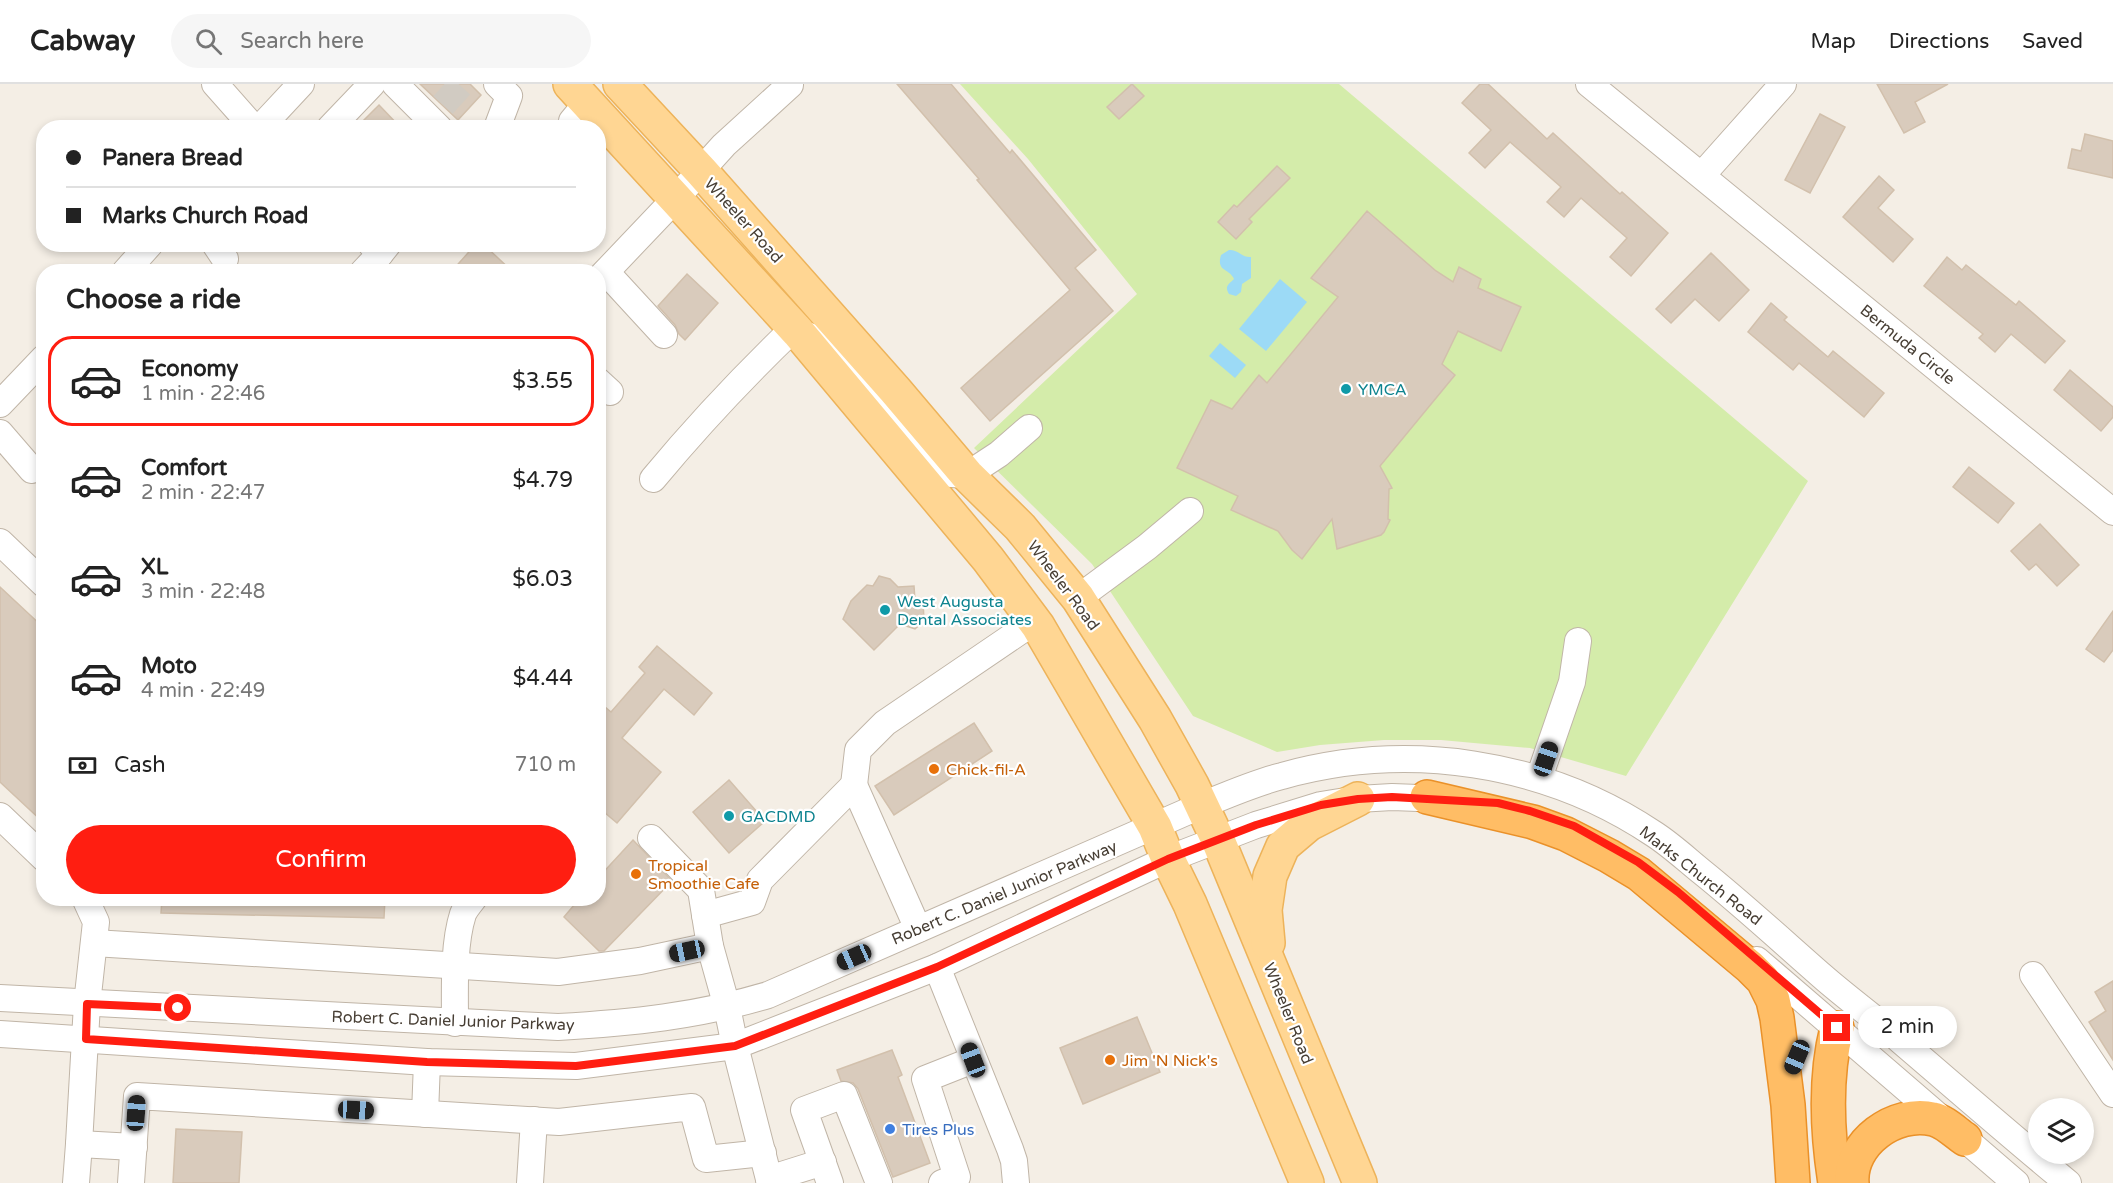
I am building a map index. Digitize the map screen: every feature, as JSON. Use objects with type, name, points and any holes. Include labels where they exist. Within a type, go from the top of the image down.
[{"type":"highway","points":[[1428,797],[1533,822],[1566,834],[1609,856],[1639,874],[1750,966],[1763,980],[1773,1000],[1777,1018],[1788,1105],[1793,1183]]},
{"type":"highway","points":[[1788,1105],[1791,1071],[1797,1057],[1846,1016]]},
{"type":"highway","points":[[1835,1183],[1827,1122],[1831,1052],[1846,1016]]},
{"type":"highway","points":[[1852,1183],[1854,1162],[1858,1153],[1878,1132],[1895,1122],[1910,1119],[1935,1119],[1965,1138]]},
{"type":"main road","name":"Wheeler Road","points":[[620,84],[701,171],[968,475],[1020,527],[1078,598],[1155,718],[1192,785],[1218,840],[1360,1183]]},
{"type":"main road","points":[[576,103],[594,120]]},
{"type":"main road","points":[[606,132],[676,198],[796,330],[988,559],[1035,621],[1155,827],[1190,904],[1307,1183]]},
{"type":"main road","points":[[1270,969],[1265,910],[1270,876],[1283,846],[1309,824],[1358,799]]},
{"type":"street","points":[[215,84],[247,120]]},
{"type":"street","points":[[267,120],[301,84]]},
{"type":"street","points":[[338,120],[372,84]]},
{"type":"street","points":[[354,120],[371,101],[372,84]]},
{"type":"street","points":[[497,84],[509,96],[499,120]]},
{"type":"street","name":"Bermuda Circle","points":[[1589,84],[2113,512]]},
{"type":"street","points":[[1702,175],[1783,84]]},
{"type":"street","points":[[606,272],[724,145],[790,85]]},
{"type":"street","points":[[404,87],[437,117]]},
{"type":"street","points":[[132,264],[143,252]]},
{"type":"street","points":[[606,280],[664,335]]},
{"type":"street","points":[[653,479],[723,400],[796,330],[831,344],[937,473],[968,475],[999,454],[1029,428]]},
{"type":"street","points":[[0,404],[36,366]]},
{"type":"street","points":[[0,433],[32,470]]},
{"type":"street","points":[[1078,598],[1147,547],[1190,511]]},
{"type":"street","points":[[0,542],[36,576]]},
{"type":"street","points":[[918,929],[854,785],[858,750],[885,723],[1035,621]]},
{"type":"street","points":[[1539,778],[1572,682],[1578,641]]},
{"type":"street","name":"Marks Church Road","points":[[1155,827],[1239,790],[1282,776],[1317,768],[1386,759],[1458,762],[1539,778],[1593,800],[1654,834],[1737,900],[1965,1138],[2016,1183]]},
{"type":"street","points":[[705,915],[752,902],[760,880],[854,785]]},
{"type":"street","name":"Marks Church Road","points":[[1168,859],[1288,814],[1321,805],[1358,799],[1428,797],[1498,803],[1574,826],[1638,862],[2068,1183]]},
{"type":"street","points":[[0,816],[36,850]]},
{"type":"street","name":"Robert C. Daniel Junior Parkway","points":[[0,998],[454,1023],[558,1027],[630,1023],[728,1007],[768,994],[1155,827]]},
{"type":"street","points":[[651,838],[701,890],[710,946],[728,1007],[735,1046],[769,1181],[826,1173],[804,1110],[844,1095],[879,1183]]},
{"type":"street","points":[[0,1034],[427,1062],[576,1066],[735,1046],[937,967],[1168,859]]},
{"type":"street","points":[[76,1183],[87,1004],[96,922],[89,906]]},
{"type":"street","points":[[454,1023],[455,966],[464,912],[468,906]]},
{"type":"street","points":[[94,943],[558,972],[640,961],[710,946]]},
{"type":"street","points":[[937,967],[1010,1149],[1017,1183]]},
{"type":"street","points":[[2033,975],[2113,1094]]},
{"type":"street","points":[[942,1183],[957,1177],[925,1079],[973,1060]]},
{"type":"street","points":[[425,1114],[427,1062]]},
{"type":"street","points":[[131,1183],[137,1096],[559,1122],[692,1107],[706,1159],[762,1153]]},
{"type":"street","points":[[530,1183],[534,1120]]},
{"type":"street","points":[[79,1144],[134,1147]]},
{"type":"green space","points":[[960,84],[1339,84],[1808,481],[1626,776],[1530,748],[1441,740],[1384,740],[1320,745],[1277,752],[1193,716],[1092,564],[974,448],[1137,294],[1028,159]]},
{"type":"water","points":[[1229,250],[1251,257],[1251,278],[1242,284],[1241,292],[1236,296],[1229,294],[1227,289],[1234,279],[1220,264],[1221,255]]},
{"type":"water","points":[[1280,279],[1307,302],[1266,351],[1239,329]]},
{"type":"water","points":[[1220,343],[1246,365],[1235,378],[1209,356]]},
{"type":"building","points":[[420,84],[470,84],[481,95],[458,120]]},
{"type":"building","points":[[897,84],[951,84],[1010,153],[1012,150],[1096,250],[1075,268],[1113,311],[990,421],[961,388],[1070,290]]},
{"type":"building","points":[[1132,84],[1144,96],[1119,119],[1107,107]]},
{"type":"building","points":[[1480,84],[1488,84],[1547,139],[1553,133],[1620,194],[1622,192],[1668,233],[1631,276],[1610,257],[1627,238],[1581,198],[1564,217],[1547,202],[1561,187],[1510,142],[1485,168],[1469,153],[1491,130],[1462,103]]},
{"type":"building","points":[[1877,84],[1948,84],[1915,102],[1925,122],[1904,133]]},
{"type":"building","points":[[379,105],[393,120],[364,120]]},
{"type":"building","points":[[1820,114],[1845,127],[1810,193],[1785,180]]},
{"type":"building","points":[[2085,134],[2113,141],[2113,178],[2068,168],[2072,149],[2081,151]]},
{"type":"building","points":[[1277,166],[1290,178],[1249,219],[1252,222],[1236,239],[1218,222],[1234,205],[1237,207]]},
{"type":"building","points":[[1879,176],[1894,190],[1878,208],[1913,239],[1893,262],[1843,217]]},
{"type":"building","name":"YMCA","points":[[1367,211],[1436,271],[1453,282],[1459,267],[1481,279],[1478,288],[1521,307],[1501,351],[1458,331],[1442,364],[1455,375],[1380,466],[1392,488],[1389,489],[1388,519],[1390,520],[1384,532],[1381,535],[1337,549],[1332,519],[1302,559],[1278,531],[1231,510],[1238,496],[1177,468],[1211,400],[1232,409],[1259,375],[1267,383],[1338,297],[1311,278]]},
{"type":"building","points":[[469,252],[492,252],[504,264],[458,264]]},
{"type":"building","points":[[1711,253],[1749,290],[1719,321],[1695,299],[1671,323],[1656,309]]},
{"type":"building","points":[[1947,257],[1962,270],[1966,265],[2016,305],[2019,301],[2065,341],[2045,363],[2011,334],[1995,352],[1979,338],[1983,334],[1924,286]]},
{"type":"building","points":[[687,274],[718,303],[685,340],[658,306]]},
{"type":"building","points":[[1771,303],[1787,317],[1784,320],[1828,357],[1833,351],[1884,393],[1864,417],[1799,363],[1793,370],[1748,332]]},
{"type":"building","points":[[2070,370],[2113,407],[2113,417],[2101,431],[2054,390]]},
{"type":"building","points":[[1969,467],[2014,503],[1998,523],[1953,487]]},
{"type":"building","points":[[2040,524],[2079,565],[2057,586],[2036,564],[2029,570],[2011,551]]},
{"type":"building","name":"West Augusta Dental Associates","points":[[879,576],[890,579],[898,587],[914,586],[915,601],[923,600],[924,621],[915,629],[900,624],[874,650],[843,619],[851,601],[867,585],[873,586]]},
{"type":"building","points":[[0,587],[36,621],[36,816],[0,782]]},
{"type":"building","points":[[2113,611],[2113,650],[2104,662],[2086,649]]},
{"type":"building","points":[[657,646],[712,693],[694,715],[664,689],[622,738],[661,772],[617,823],[606,814],[606,708],[611,712],[645,673],[639,667]]},
{"type":"building","name":"Chick-fil-A","points":[[974,723],[992,751],[894,815],[875,786]]},
{"type":"building","name":"GACDMD","points":[[729,780],[765,821],[729,853],[693,812]]},
{"type":"building","points":[[633,840],[672,881],[604,951],[599,951],[564,917],[573,906],[606,906],[606,869]]},
{"type":"building","points":[[161,906],[385,906],[384,918],[161,913]]},
{"type":"building","points":[[2113,981],[2113,1060],[2089,1022],[2106,1011],[2095,992]]},
{"type":"building","name":"Jim 'N Nick's","points":[[1137,1017],[1160,1072],[1083,1104],[1060,1048]]},
{"type":"building","name":"Tires Plus","points":[[892,1050],[902,1075],[898,1077],[930,1163],[893,1177],[858,1089],[853,1083],[841,1081],[837,1070]]},
{"type":"building","points":[[176,1129],[242,1132],[239,1183],[173,1183]]},
{"type":"tunnel","points":[[443,105],[462,84]]},
{"type":"place","name":"YMCA","points":[[1346,389]]},
{"type":"place","name":"West Augusta Dental Associates","points":[[885,610]]},
{"type":"place","name":"Chick-fil-A","points":[[934,769]]},
{"type":"place","name":"GACDMD","points":[[729,816]]},
{"type":"place","name":"Tropical Smoothie Cafe","points":[[636,874]]},
{"type":"place","name":"Jim 'N Nick's","points":[[1110,1060]]},
{"type":"place","name":"Tires Plus","points":[[890,1129]]},
{"type":"route","points":[[178,1008],[87,1004],[86,1039],[427,1062],[576,1066],[735,1046],[937,967],[1168,859],[1256,825],[1321,805],[1358,799],[1428,797],[1498,803],[1530,811],[1574,826],[1638,862],[1678,892],[1837,1028]]}]
